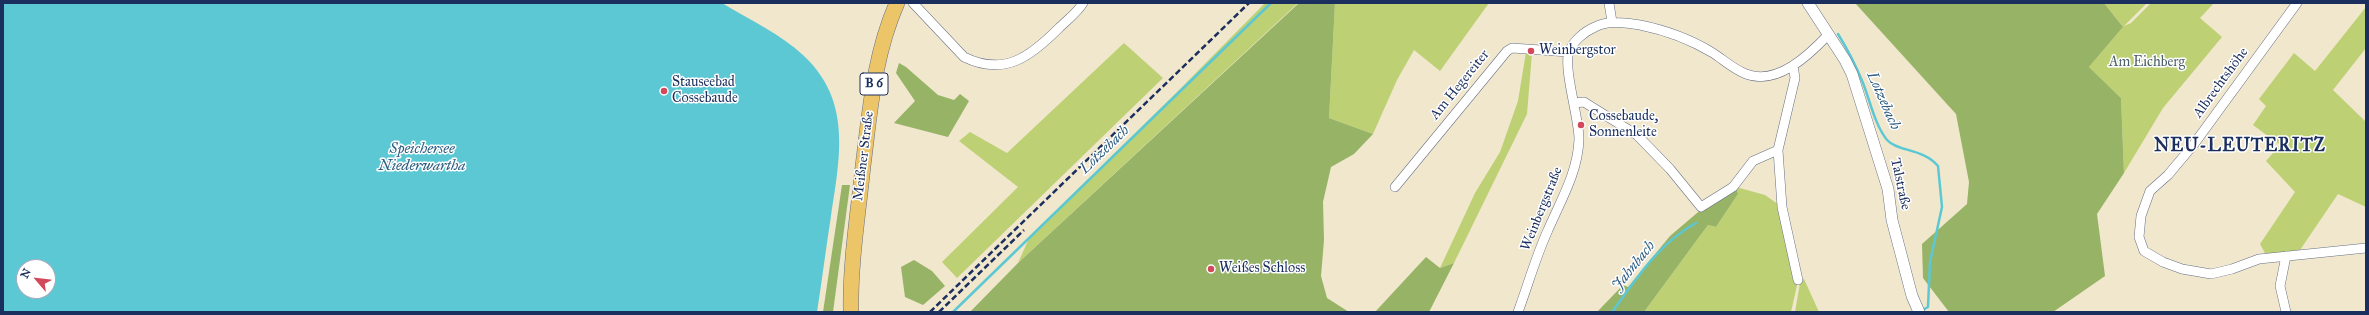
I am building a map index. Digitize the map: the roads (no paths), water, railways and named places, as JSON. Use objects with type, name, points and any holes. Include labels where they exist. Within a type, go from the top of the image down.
[{"type":"main road","name":"Meißner Straße","points":[[851,312],[852,251],[872,94],[883,40],[897,3]]},
{"type":"street","points":[[913,3],[964,57],[973,61],[995,64],[1016,62],[1036,51],[1083,3]]},
{"type":"street","points":[[1609,3],[1612,22]]},
{"type":"street","name":"Talstraße","points":[[1808,3],[1845,60],[1852,74],[1888,189],[1892,220],[1912,296],[1919,312]]},
{"type":"street","name":"Albrechtshöhe","points":[[2297,3],[2194,144],[2168,175],[2150,191],[2141,216],[2138,237],[2144,251],[2163,262],[2182,269],[2211,274],[2232,269],[2259,259],[2366,248]]},
{"type":"street","points":[[1569,52],[1584,34],[1596,26],[1612,22],[1643,26],[1679,36],[1713,54],[1737,70],[1752,76],[1765,76],[1793,66],[1804,60],[1828,35]]},
{"type":"street","name":"Am Hegereiter","points":[[1395,186],[1507,51],[1512,48],[1569,52]]},
{"type":"street","name":"Weinbergstraße","points":[[1518,312],[1548,231],[1571,179],[1579,139],[1569,72],[1569,52]]},
{"type":"street","points":[[1793,66],[1795,78],[1778,150],[1782,207],[1798,280]]},
{"type":"street","points":[[1574,103],[1584,102],[1637,135],[1670,169],[1701,207],[1733,187],[1753,161],[1778,150]]},
{"type":"street","points":[[2286,256],[2280,286],[2286,312]]},
{"type":"water","name":"Speichersee Niederwartha","points":[[3,3],[722,3],[775,34],[804,56],[819,73],[830,92],[836,111],[839,131],[839,152],[817,312],[3,312]]},
{"type":"waterway","name":"Lotzebach","points":[[953,312],[1271,3]]},
{"type":"waterway","name":"Lotzebach","points":[[1838,34],[1858,70],[1876,120],[1887,140],[1898,147],[1925,156],[1938,166],[1942,207],[1930,262],[1928,307],[1921,311]]},
{"type":"waterway","name":"Jahnbach","points":[[1612,312],[1640,274],[1660,251],[1671,240],[1696,223]]},
{"type":"railway","points":[[930,312],[1249,3]]},
{"type":"railway","points":[[939,312],[1024,230]]},
{"type":"place","name":"Weinbergstor","points":[[1531,51]]},
{"type":"place","name":"Stauseebad Cossebaude","points":[[664,91]]},
{"type":"place","name":"Cossebaude, Sonnenleite","points":[[1581,125]]},
{"type":"place","name":"Weißes Schloss","points":[[1211,269]]},
{"type":"district","name":"NEU-LEUTERITZ","points":[[2240,147]]},
{"type":"park label","name":"Am Eichberg","points":[[2147,63]]}]
